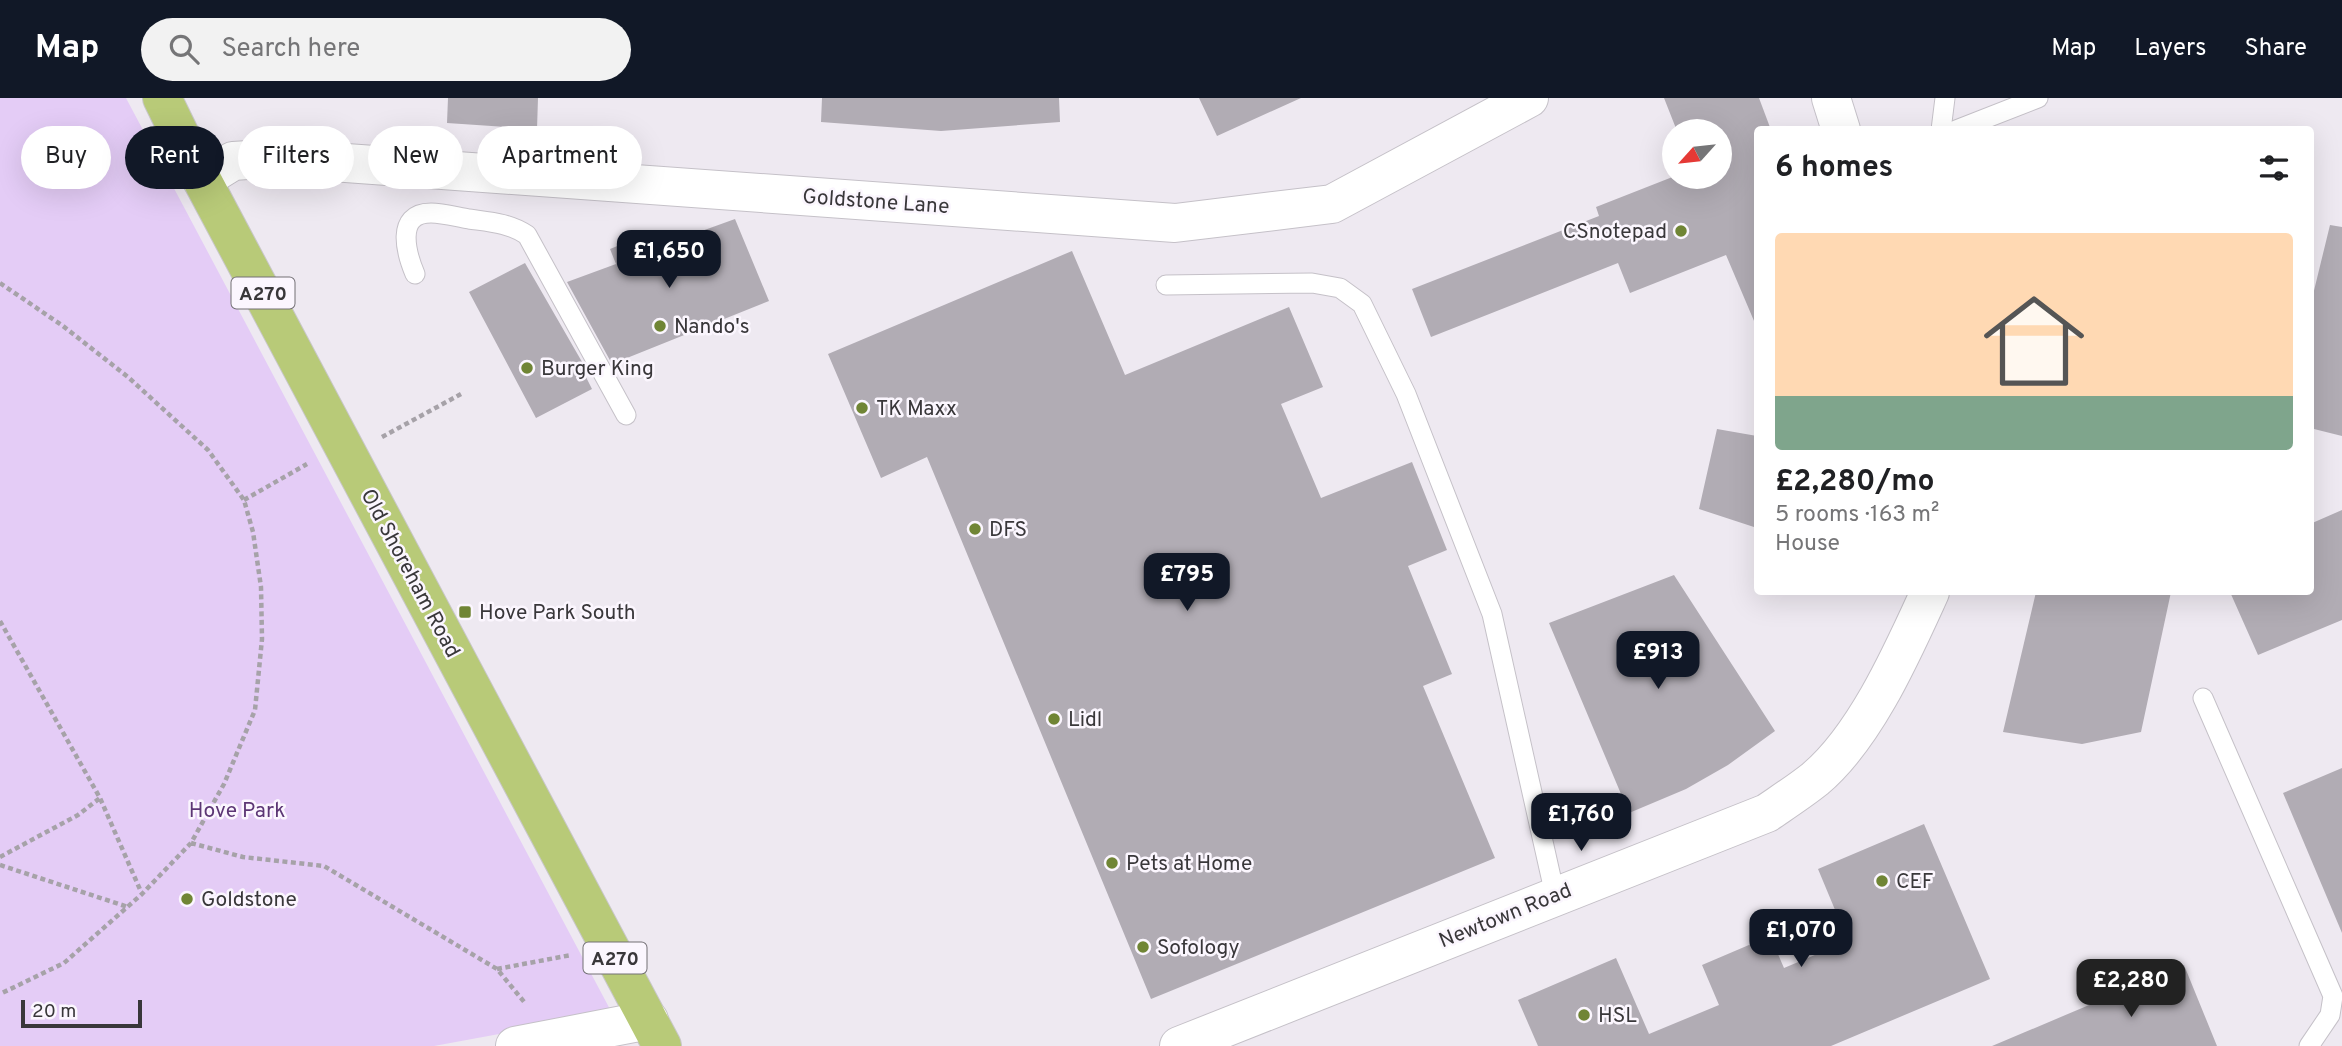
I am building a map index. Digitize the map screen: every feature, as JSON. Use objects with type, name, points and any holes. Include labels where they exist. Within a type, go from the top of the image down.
[{"type":"main road","name":"Old Shoreham Road","points":[[162,98],[176,126]]},
{"type":"main road","name":"Old Shoreham Road","points":[[207,189],[655,1033]]},
{"type":"street","name":"Goldstone Lane","points":[[224,167],[233,161],[277,158],[1175,223],[1332,204],[1529,98]]},
{"type":"street","points":[[1831,98],[1840,126]]},
{"type":"street","name":"Newtown Road","points":[[1179,1046],[1767,813],[1816,778],[1855,731],[1886,685],[1929,595]]},
{"type":"street","points":[[515,1046],[555,1038],[655,1033]]},
{"type":"lane","points":[[1942,126],[1945,98]]},
{"type":"lane","points":[[1965,126],[2038,98]]},
{"type":"lane","points":[[415,274],[405,250],[406,230],[415,219],[428,212],[513,226],[527,235],[626,415]]},
{"type":"lane","points":[[1166,285],[1312,283],[1340,288],[1362,304],[1406,394],[1492,614],[1555,895]]},
{"type":"lane","points":[[2203,698],[2333,996],[2330,1015],[2309,1046]]},
{"type":"path","points":[[0,283],[63,326],[128,377],[208,450],[244,500],[253,532],[261,587],[261,674],[255,710],[224,784],[191,843],[142,894],[64,963],[0,994]]},
{"type":"path","points":[[391,432],[461,394]]},
{"type":"path","points":[[244,500],[344,444]]},
{"type":"path","points":[[0,621],[100,798],[142,894]]},
{"type":"path","points":[[0,857],[78,815],[100,798]]},
{"type":"path","points":[[191,843],[243,857],[324,866],[497,969],[555,1038]]},
{"type":"path","points":[[0,865],[128,907]]},
{"type":"path","points":[[497,969],[610,948]]},
{"type":"green space","name":"Hove Park","points":[[0,98],[126,98],[141,126],[125,126],[125,189],[174,189],[612,1013],[434,1046],[0,1046]]},
{"type":"building","points":[[448,98],[538,98],[537,126],[447,123]]},
{"type":"building","points":[[822,98],[1059,98],[1060,122],[941,131],[821,122]]},
{"type":"building","points":[[1199,98],[1301,98],[1217,136]]},
{"type":"building","name":"CSnotepad","points":[[1664,98],[1759,98],[1770,126],[1754,126],[1754,321],[1726,255],[1630,293],[1618,263],[1431,337],[1412,289],[1599,216],[1596,207],[1662,181],[1662,189],[1732,189],[1732,119],[1672,119]]},
{"type":"building","points":[[735,219],[769,301],[612,364],[567,282],[616,264],[610,249],[642,236],[649,250]]},
{"type":"building","points":[[2330,225],[2342,227],[2342,436],[2314,429],[2314,291]]},
{"type":"building","points":[[1072,251],[1125,375],[1289,307],[1323,387],[1281,404],[1321,498],[1412,462],[1447,550],[1408,566],[1452,674],[1423,686],[1495,858],[1151,999],[927,457],[881,478],[828,354]]},
{"type":"building","points":[[525,263],[589,374],[585,375],[592,389],[536,418],[469,292]]},
{"type":"building","points":[[1717,429],[1754,435],[1754,527],[1699,509]]},
{"type":"building","points":[[2342,510],[2342,620],[2258,655],[2231,595],[2314,595],[2314,522]]},
{"type":"building","points":[[1674,575],[1775,731],[1728,765],[1686,789],[1629,813],[1549,623]]},
{"type":"building","points":[[2035,595],[2170,595],[2141,732],[2082,744],[2003,732]]},
{"type":"building","points":[[2342,768],[2342,933],[2283,793]]},
{"type":"building","points":[[1924,824],[1990,979],[1831,1046],[1538,1046],[1518,1000],[1616,958],[1649,1034],[1719,1005],[1702,965],[1770,936],[1784,968],[1848,941],[1818,869]]},
{"type":"building","points":[[2184,965],[2217,1046],[1992,1046]]},
{"type":"place","name":"CSnotepad","points":[[1681,231]]},
{"type":"place","name":"Nando's","points":[[660,326]]},
{"type":"place","name":"Burger King","points":[[527,368]]},
{"type":"place","name":"TK Maxx","points":[[862,408]]},
{"type":"place","name":"DFS","points":[[975,529]]},
{"type":"place","name":"Hove Park South","points":[[465,612]]},
{"type":"place","name":"Lidl","points":[[1054,719]]},
{"type":"place","name":"Pets at Home","points":[[1112,863]]},
{"type":"place","name":"CEF","points":[[1882,881]]},
{"type":"place","name":"Goldstone","points":[[187,899]]},
{"type":"place","name":"Sofology","points":[[1143,947]]},
{"type":"place","name":"HSL","points":[[1584,1015]]}]
